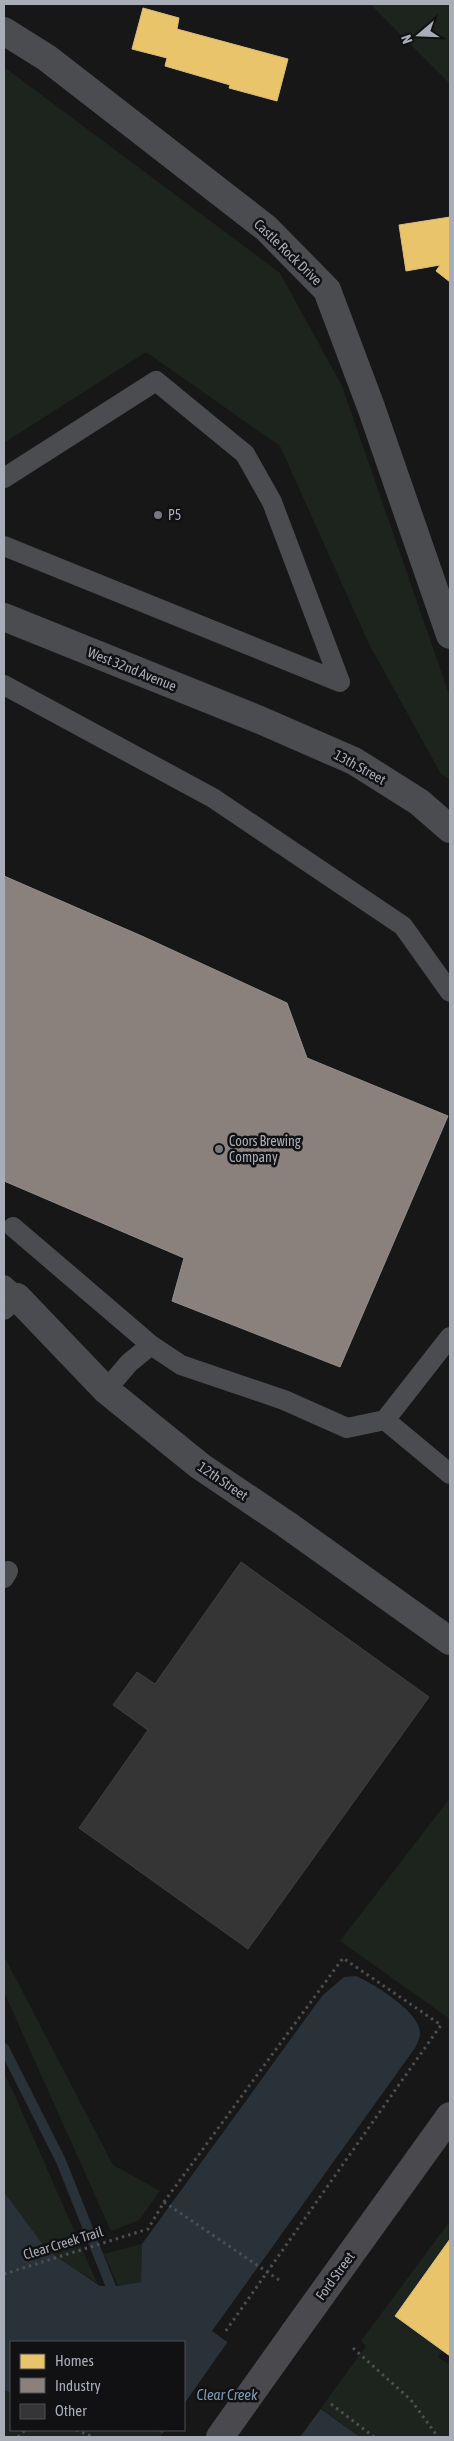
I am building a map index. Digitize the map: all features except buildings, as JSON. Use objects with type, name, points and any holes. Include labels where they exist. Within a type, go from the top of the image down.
[{"type":"main road","name":"Ford Street","points":[[220,2437],[450,2116]]},
{"type":"street","name":"Castle Rock Drive","points":[[4,31],[47,58],[266,228],[327,290],[448,620]]},
{"type":"street","name":"West 32nd Avenue","points":[[4,617],[260,720]]},
{"type":"street","name":"13th Street","points":[[260,720],[354,761],[419,802],[450,829]]},
{"type":"street","name":"12th Street","points":[[8,1298],[106,1390],[200,1466],[286,1524],[450,1641]]},
{"type":"lane","points":[[4,478],[156,381],[245,454],[272,502],[340,682],[4,546]]},
{"type":"lane","points":[[4,685],[212,798],[403,926],[450,992]]},
{"type":"lane","points":[[13,1227],[151,1345],[181,1365],[284,1400],[348,1428],[385,1420],[450,1338]]},
{"type":"lane","points":[[106,1390],[129,1363],[151,1345]]},
{"type":"lane","points":[[385,1420],[450,1474]]},
{"type":"path","name":"Clear Creek Trail","points":[[4,2274],[148,2229],[164,2202],[344,1958],[441,2025],[225,2332]]},
{"type":"path","points":[[164,2202],[279,2280]]},
{"type":"path","points":[[353,2348],[411,2400],[438,2437]]},
{"type":"path","points":[[331,2404],[374,2437]]},
{"type":"path","points":[[78,2431],[93,2437]]},
{"type":"shaded area","points":[[370,4],[450,4],[450,84]]},
{"type":"shaded area","points":[[4,67],[280,273],[342,386],[450,697],[450,779],[441,774],[369,644],[280,446],[146,352],[4,443]]},
{"type":"shaded area","points":[[450,1798],[450,2019],[340,1941]]},
{"type":"shaded area","points":[[4,1956],[113,2165],[160,2191],[139,2220],[111,2231],[4,1992]]},
{"type":"shaded area","points":[[4,2073],[97,2283],[47,2250],[4,2192]]},
{"type":"shaded area","points":[[450,2221],[450,2239],[395,2316],[443,2350],[438,2357],[450,2365],[450,2437],[360,2437],[321,2408],[366,2346],[361,2341]]},
{"type":"shaded area","points":[[142,2244],[141,2282],[118,2286],[104,2254]]},
{"type":"shaded area","points":[[4,2390],[10,2393],[10,2431],[158,2431],[162,2434],[160,2437],[4,2437]]},
{"type":"water","name":"Clear Creek","points":[[356,1976],[374,1985],[395,2000],[413,2016],[420,2033],[418,2041],[415,2048],[212,2331],[360,2437],[166,2437],[158,2431],[185,2431],[185,2341],[10,2341],[10,2393],[4,2390],[4,2192],[47,2250],[100,2286],[118,2286],[141,2282],[142,2244],[322,1996],[344,1977]]},
{"type":"pier","points":[[229,2340],[323,2406],[300,2437],[161,2436],[164,2431],[185,2431],[185,2403]]},
{"type":"waterway","points":[[4,2048],[61,2161],[115,2297]]},
{"type":"place","name":"P5","points":[[158,515]]},
{"type":"place","name":"Coors Brewing Company","points":[[219,1149]]}]
